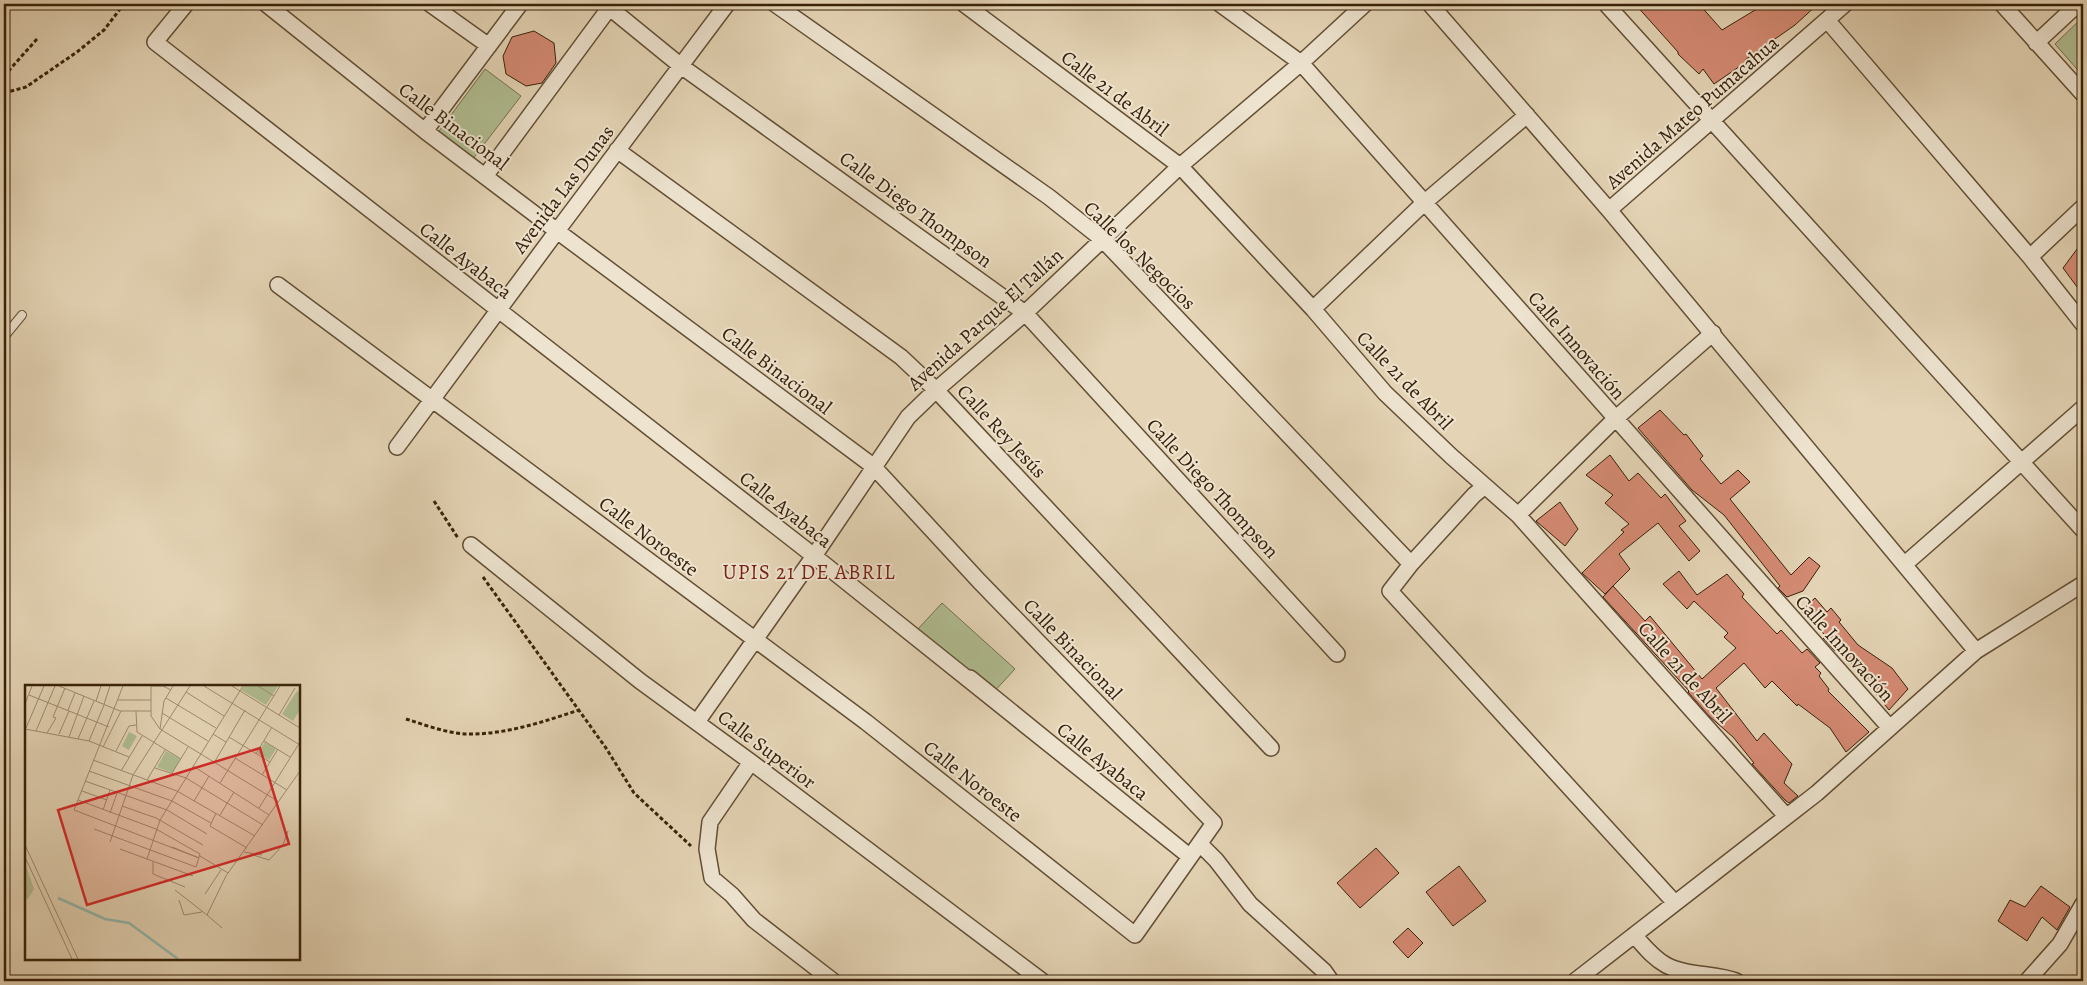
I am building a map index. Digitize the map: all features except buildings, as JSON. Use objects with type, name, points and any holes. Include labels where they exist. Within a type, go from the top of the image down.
[{"type":"street","name":"Calle Ayabaca","points":[[186,4],[155,42],[814,556],[1189,856]]},
{"type":"street","name":"Calle Binacional","points":[[266,4],[426,131],[557,231],[874,466],[979,581],[1214,824],[1189,856]]},
{"type":"street","points":[[430,4],[489,46]]},
{"type":"street","points":[[426,131],[520,4]]},
{"type":"street","name":"Avenida Las Dunas","points":[[397,447],[727,4]]},
{"type":"street","name":"Calle los Negocios","points":[[775,4],[1049,197],[1102,239],[1411,564]]},
{"type":"street","name":"Calle 21 de Abril","points":[[964,4],[1180,166],[1313,309],[1385,393],[1451,456],[1518,515],[1786,816]]},
{"type":"street","name":"Calle Innovación","points":[[1220,4],[1301,63],[1890,728]]},
{"type":"street","name":"Avenida Parque El Tallán","points":[[697,722],[814,556],[908,417],[936,390],[1025,313],[1180,166],[1301,63],[1365,4]]},
{"type":"street","points":[[1430,4],[1609,210],[1905,564],[1976,652]]},
{"type":"street","name":"Avenida Mateo Pumacahua","points":[[1609,210],[1846,4]]},
{"type":"street","points":[[2002,4],[2083,94]]},
{"type":"street","points":[[2036,43],[2078,4]]},
{"type":"street","points":[[1610,5],[1711,121],[2083,530]]},
{"type":"street","points":[[486,175],[608,6]]},
{"type":"street","name":"Calle Diego Thompson","points":[[608,6],[681,66],[1025,313],[1337,654]]},
{"type":"street","points":[[1827,20],[2030,257],[2083,324]]},
{"type":"street","points":[[1313,309],[1425,202],[1527,115]]},
{"type":"street","name":"Calle Rey Jesús","points":[[617,150],[901,357],[936,390],[1271,748]]},
{"type":"street","points":[[2030,257],[2083,206]]},
{"type":"street","name":"Calle Noroeste","points":[[278,285],[866,722],[1135,935],[1189,856]]},
{"type":"street","points":[[1518,515],[1615,419],[1712,334]]},
{"type":"street","points":[[1905,564],[2083,408]]},
{"type":"street","points":[[1485,486],[1474,495],[1411,564],[1390,591],[1676,903]]},
{"type":"street","name":"Calle Superior","points":[[467,545],[640,681],[1042,981]]},
{"type":"street","points":[[1576,981],[1816,793],[1976,652],[2083,584]]},
{"type":"street","name":"Calle Ayabaca","points":[[970,678],[1189,856]]},
{"type":"street","points":[[751,762],[710,822],[707,850],[712,878],[732,894],[754,920],[833,981]]},
{"type":"street","points":[[1204,848],[1216,860],[1250,904],[1324,970],[1331,981]]},
{"type":"street","points":[[2027,981],[2060,944],[2083,904]]},
{"type":"street","points":[[1634,935],[1655,958],[1676,970],[1736,981]]},
{"type":"street","points":[[1689,971],[1701,981]]},
{"type":"lane","points":[[4,337],[22,316]]},
{"type":"path","points":[[4,93],[26,86],[77,52],[104,30],[124,4]]},
{"type":"path","points":[[4,76],[37,38]]},
{"type":"path","points":[[434,501],[467,545]]},
{"type":"path","points":[[482,577],[606,748],[634,793],[710,863]]},
{"type":"path","points":[[406,719],[437,729],[473,734],[496,732],[579,710]]},
{"type":"green space","points":[[2083,17],[2083,76],[2055,44]]},
{"type":"green space","points":[[485,69],[521,96],[472,160],[437,134]]},
{"type":"green space","points":[[942,603],[1015,669],[990,696],[917,630]]},
{"type":"district","name":"UPIS 21 DE ABRIL","points":[[809,572]]}]
